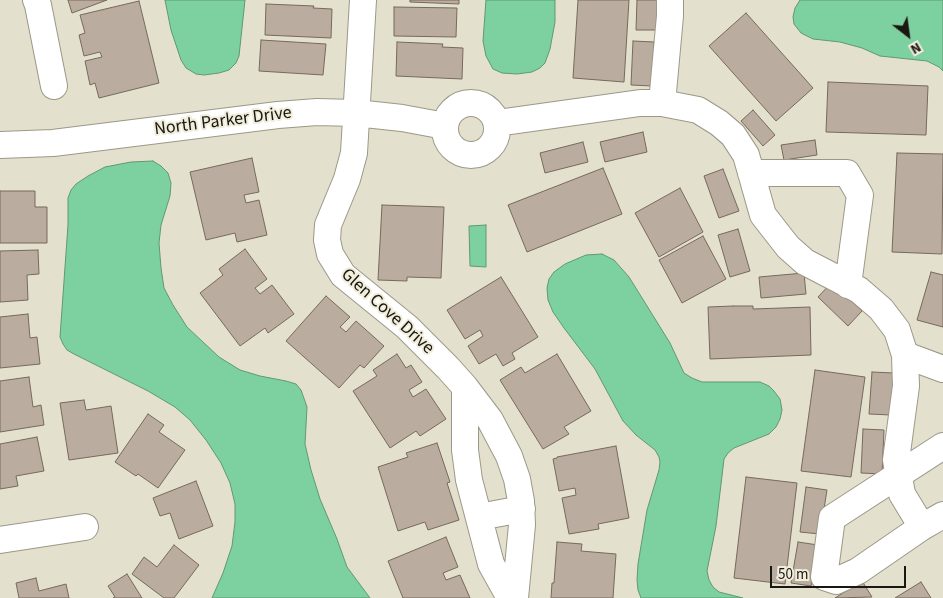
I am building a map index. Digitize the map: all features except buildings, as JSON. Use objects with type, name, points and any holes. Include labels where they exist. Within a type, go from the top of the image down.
[{"type":"street","points":[[36,0],[54,86]]},
{"type":"street","name":"Glen Cove Drive","points":[[363,0],[354,153],[347,179],[328,225],[327,240],[330,254],[338,270],[343,275],[407,327],[448,368],[490,420],[508,456],[517,480],[522,509],[520,555],[514,598]]},
{"type":"street","points":[[662,103],[670,0]]},
{"type":"street","points":[[474,103],[489,109],[497,123],[494,141],[482,153],[464,154],[456,150],[446,135],[448,118],[452,111],[458,106],[466,104],[474,103]]},
{"type":"street","points":[[497,123],[640,103],[662,103],[698,110],[734,135],[746,155],[762,214],[788,247],[805,262],[859,290],[881,309],[897,330],[905,355],[906,386],[896,460],[899,474],[902,494],[933,521],[850,574],[836,581],[824,577],[832,518],[899,474],[943,446]]},
{"type":"street","name":"North Parker Drive","points":[[0,145],[53,143],[278,115],[317,112],[356,113],[402,118],[446,126]]},
{"type":"street","points":[[751,173],[846,173],[860,195],[848,285]]},
{"type":"street","points":[[905,355],[943,369]]},
{"type":"street","points":[[465,387],[464,450],[469,480],[491,564],[510,598]]},
{"type":"street","points":[[479,517],[522,509]]},
{"type":"street","points":[[0,540],[85,527]]},
{"type":"shaded area","points":[[165,0],[245,0],[239,56],[236,63],[229,70],[204,75],[196,74],[186,68],[181,60],[171,30]]},
{"type":"shaded area","points":[[486,0],[555,0],[555,22],[550,49],[545,63],[540,68],[532,72],[517,74],[502,73],[493,69],[486,56],[483,41]]},
{"type":"shaded area","points":[[800,0],[943,0],[943,71],[927,61],[880,56],[862,48],[840,42],[813,39],[801,33],[794,24],[795,8]]},
{"type":"shaded area","points":[[153,161],[168,173],[171,183],[170,196],[161,225],[159,243],[164,288],[187,327],[219,357],[240,370],[296,384],[301,390],[307,407],[305,444],[320,499],[347,567],[370,598],[212,598],[232,546],[235,522],[235,504],[230,483],[221,463],[190,420],[175,407],[148,391],[74,354],[67,350],[63,344],[60,337],[68,225],[68,198],[71,190],[76,184],[105,167],[131,162]]},
{"type":"shaded area","points":[[486,225],[486,267],[470,266],[469,226]]},
{"type":"shaded area","points":[[602,254],[614,260],[629,277],[670,343],[684,373],[702,382],[760,382],[769,386],[780,399],[782,410],[776,427],[769,434],[734,448],[724,459],[716,526],[707,571],[713,587],[719,592],[743,598],[641,598],[637,580],[638,564],[647,510],[659,470],[659,457],[655,450],[636,435],[623,421],[595,369],[553,312],[548,300],[547,288],[549,279],[554,272],[565,264],[586,255]]}]
